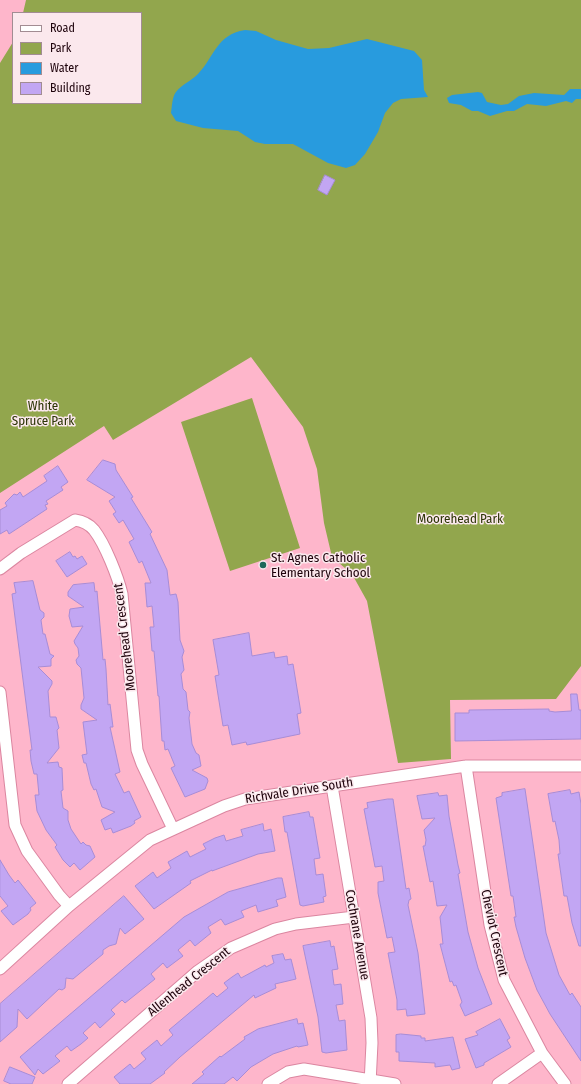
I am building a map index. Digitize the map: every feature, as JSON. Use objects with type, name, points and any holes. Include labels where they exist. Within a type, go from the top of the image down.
[{"type":"street","name":"Moorehead Crescent","points":[[0,569],[22,553],[75,520],[87,524],[94,530],[118,577],[122,594],[137,750],[172,829]]},
{"type":"street","points":[[0,692],[15,826],[27,851],[59,895],[69,906]]},
{"type":"street","name":"Richvale Drive South","points":[[0,969],[69,906],[145,844],[172,829],[245,798],[466,766],[581,766]]},
{"type":"street","name":"Cheviot Crescent","points":[[466,766],[490,925],[504,980],[542,1053],[565,1084]]},
{"type":"street","name":"Cochrane Avenue","points":[[332,786],[371,1018],[370,1082]]},
{"type":"street","name":"Allenhead Crescent","points":[[68,1084],[198,972],[231,948],[275,929],[296,924],[354,916]]},
{"type":"street","points":[[498,1084],[542,1053]]},
{"type":"street","points":[[268,1084],[288,1072],[304,1069],[370,1082],[395,1084]]},
{"type":"green space","points":[[26,0],[581,0],[581,666],[556,699],[450,700],[451,759],[398,763],[367,601],[352,574],[332,557],[324,523],[317,469],[303,427],[251,357],[113,440],[104,426],[0,493],[0,63],[12,44],[12,104],[142,104],[142,12],[23,12]]},
{"type":"green space","points":[[252,398],[300,548],[230,571],[181,422]]},
{"type":"water","points":[[245,30],[256,31],[276,40],[308,49],[329,48],[367,39],[414,51],[422,60],[424,90],[428,97],[401,99],[393,103],[385,113],[378,132],[365,154],[355,165],[346,168],[328,163],[293,144],[265,144],[255,142],[238,131],[203,128],[176,121],[171,113],[173,99],[176,92],[198,74],[222,41],[228,36]]},
{"type":"water","points":[[570,89],[581,89],[581,99],[576,99],[572,103],[566,101],[546,106],[527,104],[514,111],[507,111],[490,116],[478,111],[472,111],[461,105],[449,103],[447,98],[452,95],[478,92],[482,93],[487,102],[501,105],[508,104],[519,96],[534,93],[564,95]]},
{"type":"building","points":[[325,175],[335,180],[327,195],[318,190]]},
{"type":"building","points":[[103,460],[115,464],[116,470],[133,497],[131,498],[152,532],[150,534],[167,570],[170,595],[176,594],[178,602],[180,640],[184,651],[182,657],[184,670],[181,674],[183,689],[186,692],[188,710],[190,712],[189,718],[192,744],[196,753],[199,755],[201,766],[192,770],[207,778],[208,781],[205,789],[185,797],[171,768],[175,766],[168,749],[165,750],[164,741],[162,741],[159,696],[150,627],[154,627],[152,606],[147,607],[145,583],[151,583],[142,561],[139,563],[129,542],[134,539],[123,520],[119,523],[113,514],[116,512],[109,501],[115,497],[87,480]]},
{"type":"building","points":[[58,466],[68,482],[61,487],[63,490],[46,501],[48,504],[45,505],[47,509],[9,534],[7,530],[0,534],[0,510],[7,506],[5,503],[14,494],[17,495],[20,492],[23,497],[47,481],[44,476]]},
{"type":"building","points":[[70,552],[73,557],[75,556],[77,559],[82,556],[87,564],[67,577],[56,561]]},
{"type":"building","points":[[33,581],[40,610],[44,613],[44,617],[41,620],[43,634],[45,634],[50,654],[54,656],[51,659],[51,666],[38,667],[52,681],[48,691],[50,717],[56,717],[59,728],[57,730],[59,748],[47,763],[58,762],[59,767],[62,768],[63,790],[61,791],[63,808],[68,811],[68,820],[71,829],[81,844],[83,842],[90,846],[95,857],[80,870],[74,863],[70,867],[63,860],[55,847],[57,845],[46,830],[37,811],[35,795],[39,795],[37,774],[34,774],[31,761],[30,750],[32,750],[12,594],[16,593],[14,583]]},
{"type":"building","points":[[94,583],[95,592],[97,591],[103,660],[105,659],[108,705],[110,704],[113,727],[110,727],[120,772],[115,774],[124,793],[129,791],[141,817],[134,821],[135,823],[131,826],[113,833],[111,828],[105,830],[101,820],[115,812],[102,807],[96,789],[94,790],[91,784],[86,763],[84,763],[82,755],[87,754],[83,722],[97,720],[81,709],[84,698],[81,668],[77,664],[76,660],[79,656],[78,648],[74,641],[83,626],[72,627],[69,616],[70,609],[84,607],[68,596],[68,592],[73,585]]},
{"type":"building","points":[[249,633],[252,656],[274,652],[275,658],[287,656],[288,665],[293,664],[301,713],[297,714],[300,734],[247,745],[246,742],[232,745],[228,725],[223,726],[215,676],[219,675],[213,640]]},
{"type":"building","points":[[571,694],[577,694],[579,710],[581,710],[581,739],[455,741],[455,713],[469,713],[469,710],[549,709],[549,711],[555,712],[571,711]]},
{"type":"building","points":[[525,789],[546,933],[559,975],[570,995],[572,993],[581,1007],[581,1061],[550,1014],[537,990],[525,958],[516,927],[513,896],[511,896],[496,798],[502,796],[502,793]]},
{"type":"building","points":[[570,790],[571,794],[579,792],[581,804],[581,946],[579,946],[572,923],[567,896],[564,896],[558,854],[560,854],[559,840],[555,821],[553,822],[548,794]]},
{"type":"building","points":[[438,793],[439,796],[447,795],[449,816],[460,873],[458,874],[468,932],[478,968],[492,1004],[465,1016],[460,1005],[462,1002],[456,985],[454,986],[452,981],[450,982],[440,944],[443,944],[440,917],[447,905],[437,906],[433,881],[430,882],[423,846],[425,846],[426,840],[424,830],[435,818],[422,819],[417,796]]},
{"type":"building","points":[[393,799],[406,889],[409,888],[411,899],[409,900],[408,905],[418,953],[425,1014],[407,1016],[406,1009],[397,1010],[397,1000],[388,953],[395,952],[392,937],[387,938],[378,893],[378,882],[384,881],[382,866],[375,867],[364,809],[368,808],[367,803]]},
{"type":"building","points":[[309,812],[310,817],[313,817],[320,858],[314,859],[316,875],[323,874],[326,896],[323,897],[324,902],[303,906],[300,905],[283,817]]},
{"type":"building","points":[[263,824],[264,831],[271,829],[275,851],[258,854],[212,870],[190,881],[191,883],[154,909],[135,886],[153,872],[157,878],[171,868],[168,862],[187,851],[190,857],[206,849],[203,844],[215,838],[224,835],[226,841],[243,836],[241,830]]},
{"type":"building","points":[[0,860],[15,883],[18,880],[36,903],[30,908],[31,910],[28,914],[13,925],[1,911],[8,906],[0,896]]},
{"type":"building","points":[[282,878],[286,897],[276,900],[278,906],[258,912],[256,905],[241,911],[244,917],[225,925],[221,919],[208,927],[211,933],[195,946],[190,940],[178,950],[183,956],[167,968],[163,963],[151,974],[155,979],[125,1003],[122,1000],[111,1010],[115,1014],[100,1028],[95,1022],[83,1033],[88,1038],[71,1051],[67,1046],[55,1056],[60,1061],[43,1074],[38,1069],[35,1075],[20,1057],[184,917],[228,892]]},
{"type":"building","points":[[124,896],[144,919],[125,934],[120,928],[116,944],[103,950],[103,954],[73,979],[66,978],[65,988],[62,990],[59,989],[27,1019],[18,1009],[17,1027],[0,1042],[0,1004]]},
{"type":"building","points":[[330,941],[331,947],[334,946],[338,969],[332,970],[334,985],[341,984],[343,1004],[336,1005],[339,1021],[345,1020],[347,1050],[326,1053],[322,1052],[318,1017],[303,946]]},
{"type":"building","points":[[283,954],[285,960],[291,959],[296,979],[275,984],[276,988],[255,998],[254,995],[180,1057],[164,1072],[165,1073],[150,1084],[120,1084],[114,1077],[130,1064],[134,1069],[146,1059],[141,1053],[157,1040],[161,1046],[173,1035],[169,1030],[213,993],[217,997],[228,988],[224,983],[232,977],[238,973],[241,978],[265,965],[266,967],[274,963],[272,956]]},
{"type":"building","points":[[297,1019],[298,1024],[303,1023],[308,1045],[297,1046],[273,1054],[251,1067],[237,1081],[233,1077],[224,1084],[192,1084],[204,1074],[202,1072],[220,1056],[221,1057],[245,1039],[244,1037],[258,1029]]},
{"type":"building","points":[[500,1019],[510,1038],[507,1040],[511,1047],[484,1063],[484,1065],[476,1068],[465,1039],[478,1035],[476,1032]]},
{"type":"building","points":[[396,1035],[421,1036],[421,1038],[425,1038],[425,1041],[453,1037],[460,1068],[452,1070],[450,1065],[435,1067],[435,1063],[399,1061],[399,1052],[396,1052]]},
{"type":"building","points":[[10,1067],[35,1077],[32,1084],[11,1084],[4,1081]]},
{"type":"place","name":"St. Agnes Catholic Elementary School","points":[[263,565]]},
{"type":"park label","name":"White Spruce Park","points":[[43,414]]},
{"type":"park label","name":"Moorehead Park","points":[[460,519]]}]
